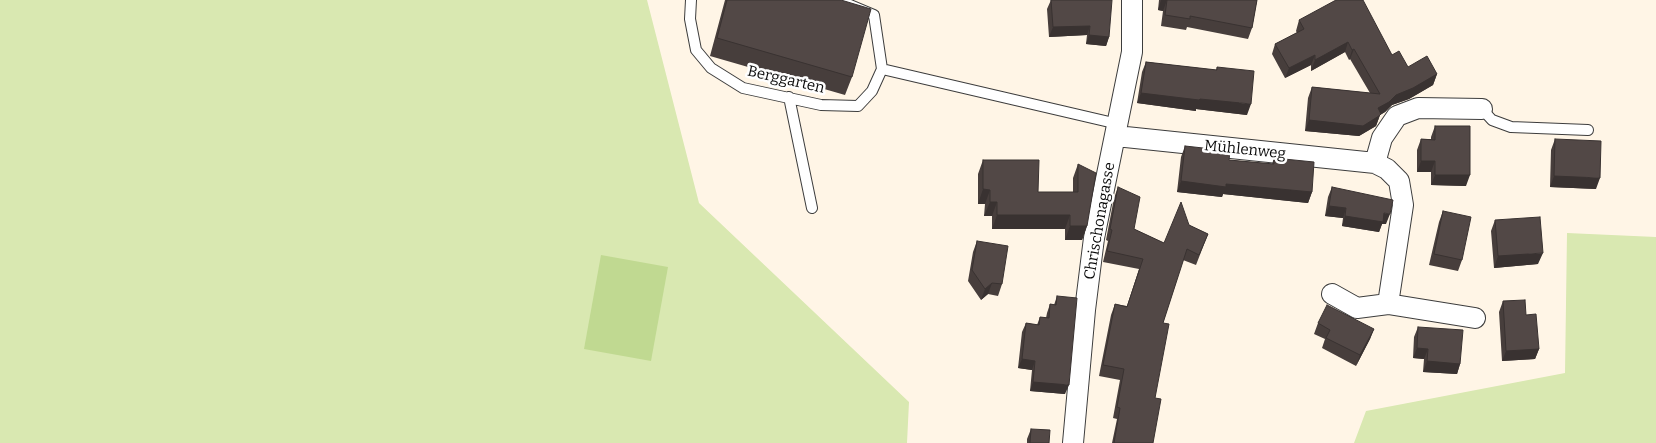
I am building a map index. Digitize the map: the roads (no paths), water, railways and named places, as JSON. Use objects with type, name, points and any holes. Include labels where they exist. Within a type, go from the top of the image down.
[{"type":"street","name":"Chrischonagasse","points":[[1073,443],[1085,310],[1094,238],[1132,52],[1132,0]]},
{"type":"street","points":[[1375,164],[1382,138],[1397,116],[1418,108],[1482,109]]},
{"type":"street","name":"Mühlenweg","points":[[1117,130],[1375,164],[1387,169],[1399,181],[1403,205],[1388,304]]},
{"type":"street","points":[[1332,294],[1357,308],[1388,304],[1475,318]]},
{"type":"lane","name":"Berggarten","points":[[691,0],[690,19],[696,50],[711,68],[743,88],[821,105],[858,106],[872,91],[882,69]]},
{"type":"lane","points":[[838,0],[874,15],[882,69],[1117,130]]},
{"type":"lane","points":[[788,97],[812,208]]},
{"type":"lane","points":[[1482,109],[1492,120],[1511,127],[1588,130]]}]
